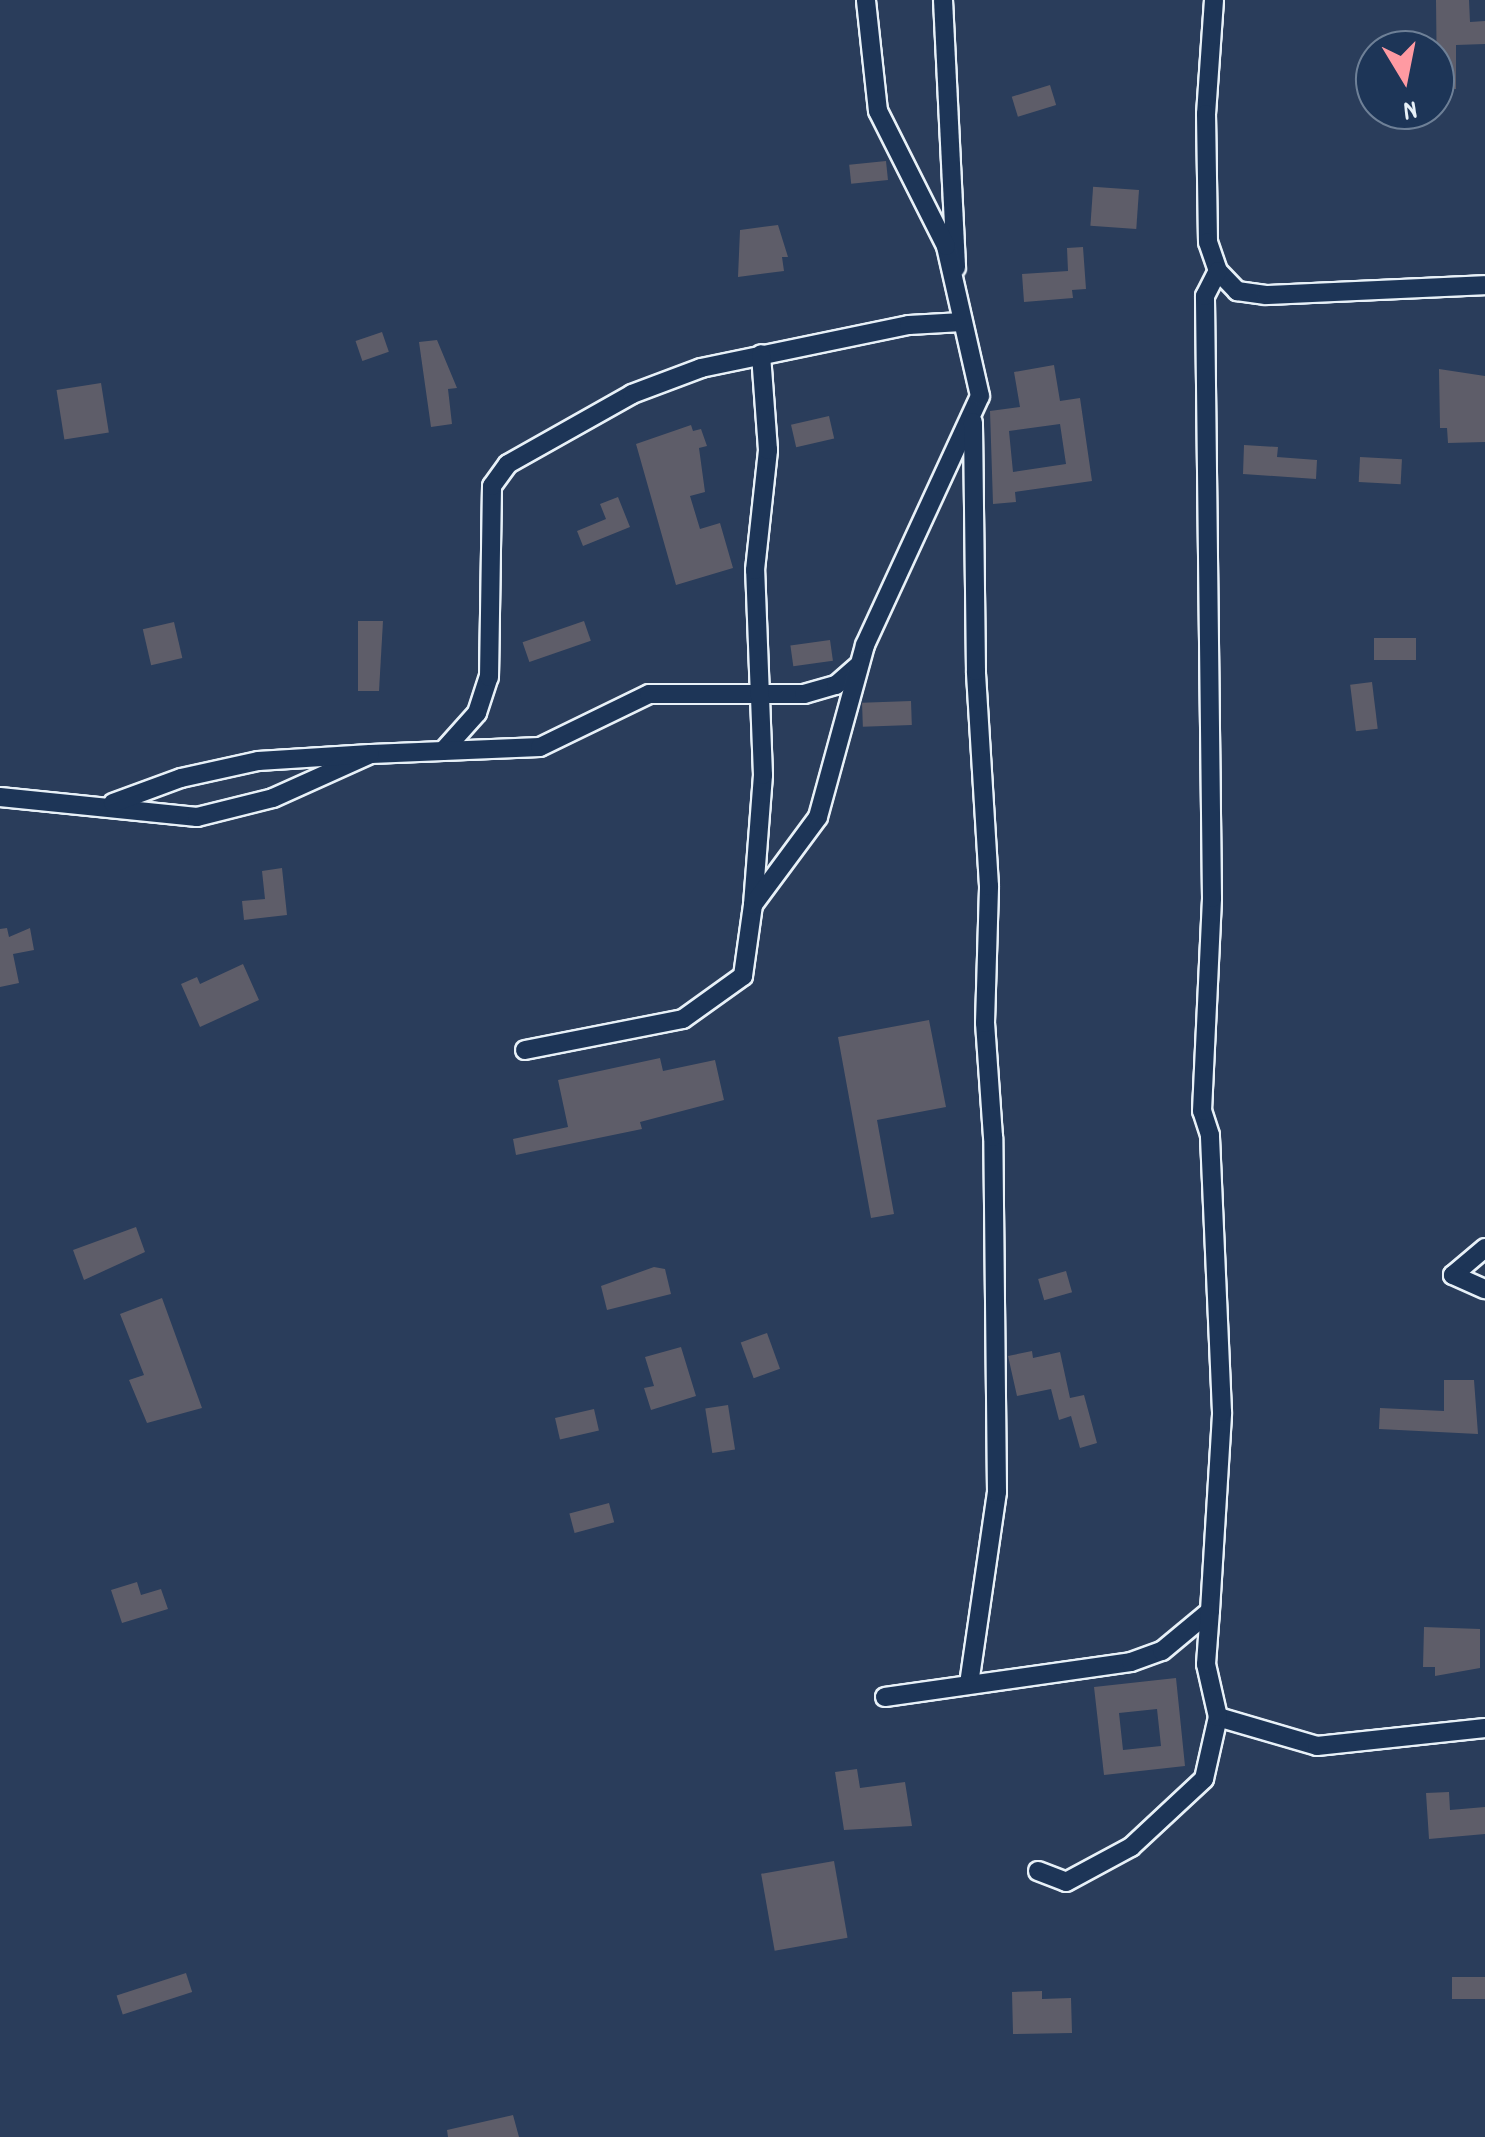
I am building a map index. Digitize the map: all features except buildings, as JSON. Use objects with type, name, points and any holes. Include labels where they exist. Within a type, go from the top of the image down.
[{"type":"street","points":[[866,0],[878,111],[946,246],[978,376],[973,417],[976,689],[988,886],[997,1492],[969,1684]]},
{"type":"street","points":[[943,0],[946,151],[959,235],[954,286]]},
{"type":"street","points":[[1214,0],[1206,114],[1208,242],[1218,271],[1236,290],[1266,295],[1485,285]]},
{"type":"street","points":[[1038,1871],[1066,1882],[1131,1848],[1174,1813],[1204,1779],[1218,1717],[1206,1664],[1222,1412],[1210,1135],[1202,1111],[1212,898],[1205,296],[1218,271]]},
{"type":"street","points":[[443,752],[477,713],[488,677],[492,486],[508,464],[632,394],[761,354],[962,322]]},
{"type":"street","points":[[524,1050],[683,1019],[722,996],[743,976],[762,776],[755,691],[755,570],[768,450],[761,354]]},
{"type":"street","points":[[752,905],[818,816],[857,666],[973,417]]},
{"type":"street","points":[[106,805],[181,778],[258,761],[540,747],[648,694],[804,694],[836,686],[857,666]]},
{"type":"street","points":[[0,797],[197,817],[288,792],[370,754]]},
{"type":"street","points":[[1485,1248],[1454,1275],[1485,1289]]},
{"type":"street","points":[[885,1696],[1131,1662],[1162,1651],[1210,1611]]},
{"type":"street","points":[[1218,1717],[1316,1746],[1485,1728]]}]
